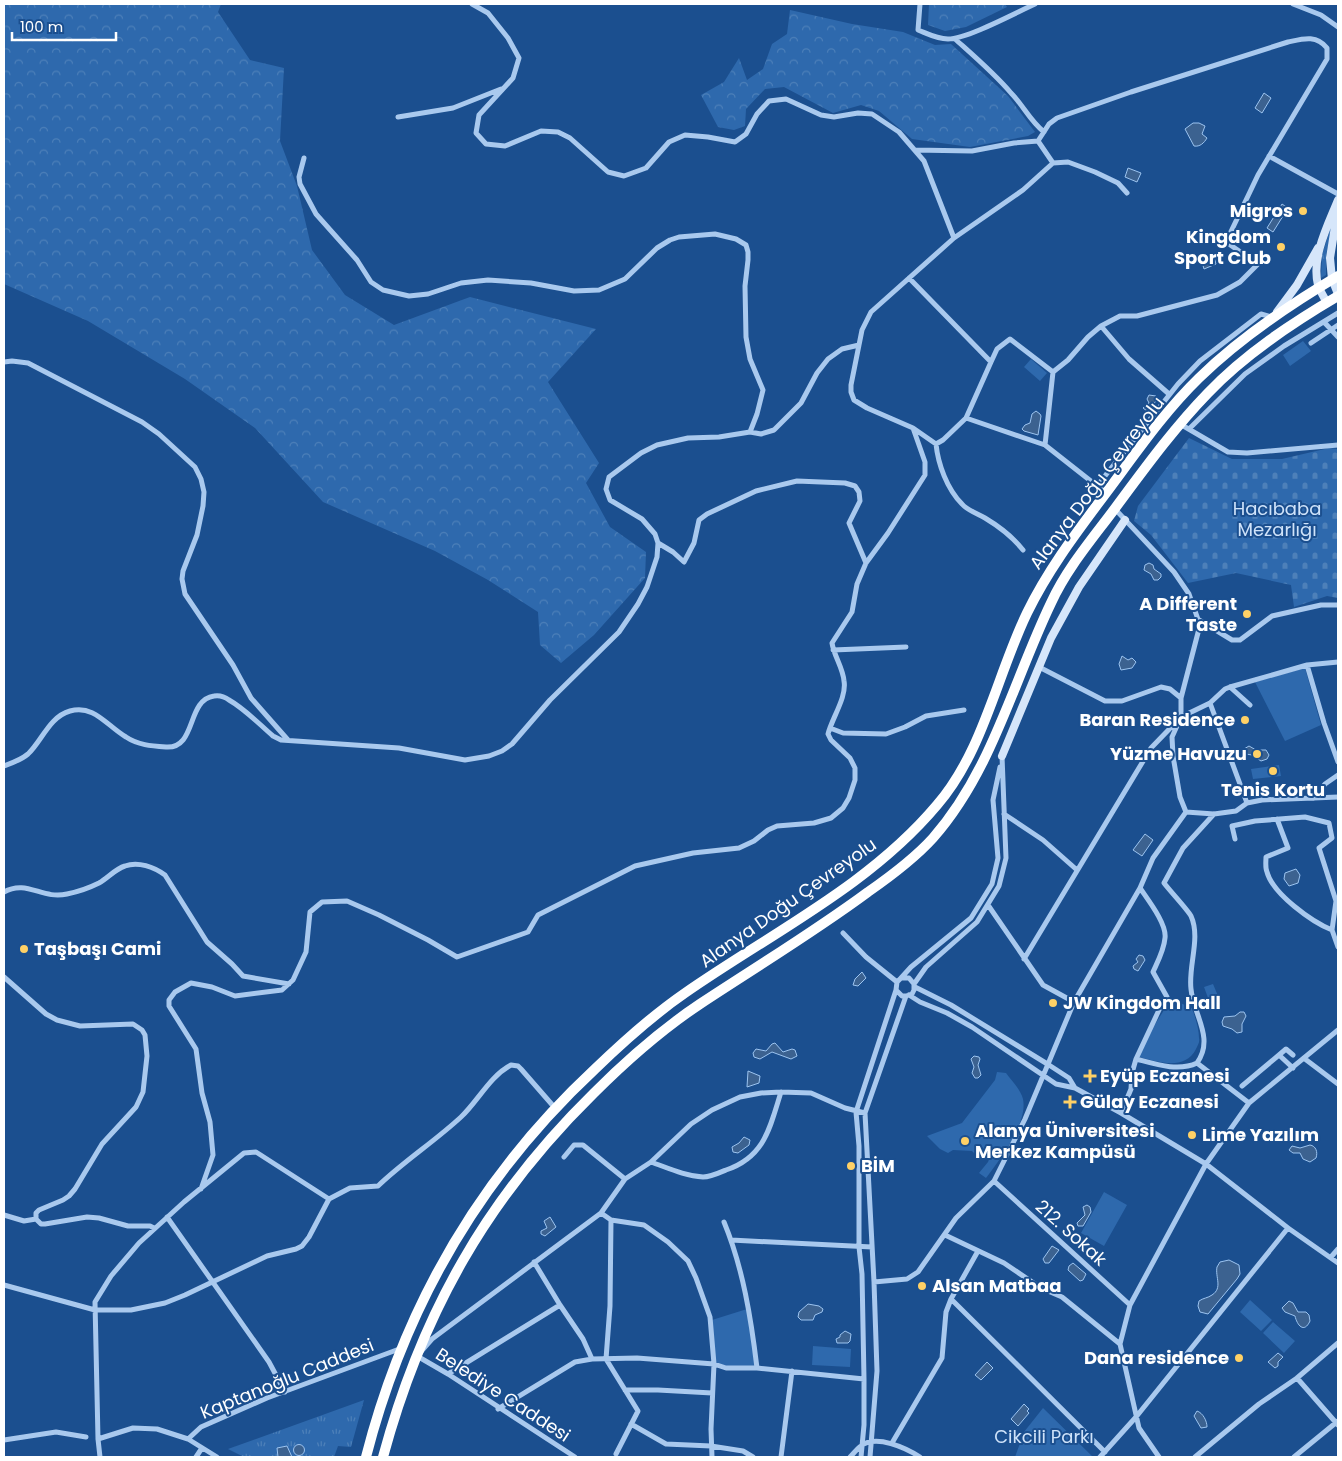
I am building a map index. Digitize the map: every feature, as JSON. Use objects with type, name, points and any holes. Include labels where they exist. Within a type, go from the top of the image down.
[{"type":"highway","name":"Alanya Doğu Çevreyolu","points":[[366,1457],[402,1347],[425,1296],[456,1238],[494,1181],[528,1138],[555,1108],[651,1018],[687,991],[851,884],[896,848],[918,827],[935,808],[957,777],[970,752],[1025,617],[1056,560],[1159,423],[1187,391],[1236,345],[1273,317],[1335,278]]},
{"type":"highway","name":"Alanya Doğu Çevreyolu","points":[[383,1457],[408,1377],[433,1316],[468,1250],[506,1192],[535,1155],[569,1118],[634,1055],[664,1030],[850,906],[909,861],[932,839],[956,809],[986,757],[1054,597],[1071,569],[1115,509],[1184,427],[1208,392],[1242,362],[1280,333],[1338,295]]},
{"type":"street","points":[[472,4],[488,13],[508,38],[519,58],[513,78],[479,115],[476,133],[486,144],[505,146],[541,131],[558,132],[570,138],[608,172],[624,176],[646,168],[670,142],[685,135],[734,142],[746,134],[757,114],[769,101],[786,100],[821,116],[834,117],[858,113],[872,114],[899,132],[924,161],[954,238]]},
{"type":"street","points":[[920,4],[918,30],[936,37],[955,39],[1035,4]]},
{"type":"street","points":[[1293,4],[1321,15],[1338,27]]},
{"type":"street","points":[[1038,141],[1049,124],[1057,118],[1131,92],[1288,42],[1309,38],[1320,41],[1327,48],[1327,59],[1258,175],[1226,242],[1258,264],[1240,282],[1217,295],[1137,316],[1120,316],[1101,326],[1088,337],[1068,360],[1053,372],[1045,445]]},
{"type":"street","points":[[955,39],[1003,83],[1034,123],[1044,132]]},
{"type":"street","points":[[398,116],[454,108],[504,88]]},
{"type":"street","points":[[915,150],[972,150],[1038,141]]},
{"type":"street","points":[[1038,141],[1053,163]]},
{"type":"street","points":[[1269,156],[1338,194]]},
{"type":"street","points":[[304,158],[299,177],[300,184],[310,206],[322,222],[357,260],[370,282],[383,290],[409,296],[428,294],[470,282],[488,280],[530,283],[574,291],[599,290],[625,279],[657,248],[679,237],[715,234],[727,236],[746,245],[748,260],[746,337],[750,359],[763,390],[760,407],[750,432]]},
{"type":"street","points":[[1023,550],[1012,537],[998,526],[962,505],[950,487],[938,460],[936,444],[913,428],[867,408],[854,400],[851,392],[862,330],[871,312],[954,238],[1023,190],[1053,163],[1068,162],[1095,172],[1118,183],[1127,193]]},
{"type":"street","points":[[1097,486],[1169,394],[1200,361],[1261,314],[1273,317],[1298,285],[1319,246],[1338,200]]},
{"type":"street","points":[[1338,206],[1330,258],[1338,295]]},
{"type":"street","points":[[1332,245],[1338,254]]},
{"type":"street","points":[[1319,246],[1318,287],[1327,302]]},
{"type":"street","points":[[909,278],[991,362]]},
{"type":"street","points":[[1338,313],[1284,346],[1245,374],[1184,427],[1228,452],[1247,453],[1338,445]]},
{"type":"street","points":[[1324,322],[1338,337]]},
{"type":"street","points":[[1311,343],[1338,325]]},
{"type":"street","points":[[1101,326],[1129,359],[1169,394]]},
{"type":"street","points":[[936,444],[943,440],[966,418],[997,349],[1010,339],[1053,372]]},
{"type":"street","points":[[4,766],[27,755],[58,717],[67,712],[77,710],[93,713],[136,742],[169,747],[185,738],[199,706],[210,697],[218,696],[229,700],[273,736],[281,740],[398,748],[464,760],[483,758],[502,751],[512,744],[550,700],[614,637],[630,618],[650,579],[657,557],[658,544],[655,534],[642,519],[610,500],[606,489],[609,477],[641,453],[656,445],[688,438],[720,437],[750,432],[761,434],[774,430],[800,403],[817,373],[828,359],[842,349],[859,345]]},
{"type":"street","points":[[4,362],[20,361],[28,363],[128,414],[159,434],[195,468],[201,479],[204,492],[203,506],[197,535],[183,571],[182,579],[185,594],[233,665],[251,698],[288,740]]},
{"type":"street","points":[[966,418],[1045,445],[1106,493]]},
{"type":"street","points":[[201,1188],[213,1155],[210,1122],[202,1093],[196,1049],[169,1006],[169,1000],[175,992],[191,983],[212,987],[235,996],[282,990],[293,980],[306,952],[310,912],[322,902],[346,901],[380,914],[457,956],[528,932],[538,915],[635,866],[693,853],[739,848],[777,826],[814,822],[830,818],[843,808],[849,798],[855,780],[855,768],[850,758],[831,740],[828,734],[843,694],[845,682],[832,643],[852,612],[858,584],[866,563],[888,533],[925,475],[925,462],[913,428]]},
{"type":"street","points":[[658,544],[673,552],[684,562],[694,542],[699,520],[707,514],[756,491],[797,481],[846,483],[855,486],[859,492],[860,501],[850,523],[866,563]]},
{"type":"street","points":[[1115,509],[1174,572],[1189,594],[1199,620],[1200,628],[1181,698],[1181,717],[1172,737],[1173,756],[1180,797],[1186,812]]},
{"type":"street","points":[[861,1457],[864,1425],[864,1379],[862,1274],[859,1247],[859,1146],[856,1112],[899,980],[971,918],[992,884],[998,858],[994,800],[1002,756],[1051,638],[1079,587],[1125,520]]},
{"type":"street","points":[[1199,620],[1232,640],[1240,640],[1272,616],[1321,605],[1338,604]]},
{"type":"street","points":[[833,650],[906,647]]},
{"type":"street","points":[[1024,959],[1151,748],[1181,717],[1210,703],[1225,689],[1230,687],[1307,665],[1338,662]]},
{"type":"street","points":[[1307,665],[1338,762]]},
{"type":"street","points":[[1039,667],[1105,701],[1122,701],[1161,687],[1170,689],[1181,698]]},
{"type":"street","points":[[1230,687],[1250,705]]},
{"type":"street","points":[[1210,703],[1247,802]]},
{"type":"street","points":[[830,728],[843,734],[886,734],[926,716],[964,710]]},
{"type":"street","points":[[870,1457],[877,1371],[865,1113],[908,996],[913,993],[914,986],[926,967],[977,922],[999,886],[1006,858],[1002,756]]},
{"type":"street","points":[[1314,798],[1325,784],[1338,776]]},
{"type":"street","points":[[1186,812],[1214,814],[1236,811],[1247,802],[1338,797]]},
{"type":"street","points":[[874,1282],[912,1276],[926,1262],[956,1218],[994,1181],[1025,1119],[1074,1002],[1140,888],[1152,858],[1186,812]]},
{"type":"street","points":[[1004,814],[1042,840],[1077,870]]},
{"type":"street","points":[[1136,1059],[1163,1066],[1192,1065],[1197,1063],[1204,1050],[1204,1031],[1190,989],[1194,932],[1190,916],[1164,883],[1183,848],[1214,814]]},
{"type":"street","points":[[1235,839],[1232,826],[1254,821],[1305,816],[1328,823],[1332,838],[1319,848],[1336,901],[1332,930],[1338,947]]},
{"type":"street","points":[[1277,819],[1288,848],[1266,857],[1266,873],[1279,893],[1320,925],[1332,930]]},
{"type":"street","points":[[4,892],[18,887],[53,896],[65,895],[100,882],[126,865],[145,865],[157,869],[164,874],[207,942],[243,976],[288,984]]},
{"type":"street","points":[[1120,1112],[1131,1089],[1132,1073],[1136,1059],[1159,1010],[1167,998],[1153,972],[1162,951],[1166,935],[1161,921],[1140,888]]},
{"type":"street","points":[[988,905],[1043,985],[1074,1002]]},
{"type":"street","points":[[843,933],[866,957],[899,980],[909,978],[914,986],[950,1005],[1049,1064],[1069,1078],[1075,1088]]},
{"type":"street","points":[[4,976],[46,1014],[57,1020],[80,1026],[133,1024],[142,1030],[145,1035],[147,1056],[143,1092],[136,1107],[102,1144],[75,1190],[63,1200],[39,1210],[36,1213],[36,1219],[41,1224],[45,1224],[87,1217],[99,1218],[128,1226],[150,1226],[154,1228]]},
{"type":"street","points":[[896,990],[900,995],[908,996],[947,1013],[972,1027],[1056,1084],[1075,1088],[1120,1112],[1206,1164],[1288,1228],[1338,1263]]},
{"type":"street","points":[[1159,1457],[1139,1428],[1120,1344],[1130,1305],[1206,1164],[1249,1104],[1338,1030]]},
{"type":"street","points":[[1242,1086],[1286,1048],[1294,1055]]},
{"type":"street","points":[[1279,1055],[1293,1068]]},
{"type":"street","points":[[1305,1059],[1338,1084]]},
{"type":"street","points":[[1197,1063],[1249,1104]]},
{"type":"street","points":[[4,1285],[95,1310],[131,1310],[156,1305],[185,1295],[267,1256],[302,1246],[309,1237],[329,1199],[350,1188],[378,1186],[462,1117],[497,1076],[511,1065],[518,1066],[555,1108]]},
{"type":"street","points":[[417,1356],[432,1339],[601,1213],[625,1179],[651,1162],[691,1124],[712,1110],[740,1097],[781,1092],[811,1093],[856,1112],[865,1113]]},
{"type":"street","points":[[651,1162],[684,1174],[706,1177],[737,1166],[750,1158],[760,1147],[768,1133],[781,1092]]},
{"type":"street","points":[[564,1156],[574,1146],[583,1144],[625,1179]]},
{"type":"street","points":[[100,1457],[95,1302],[123,1259],[154,1228],[244,1153],[256,1152],[329,1199]]},
{"type":"street","name":"212. Sokak","points":[[994,1181],[1130,1305]]},
{"type":"street","points":[[601,1213],[611,1220],[644,1225],[668,1242],[688,1261],[710,1317],[714,1364],[712,1457]]},
{"type":"street","points":[[4,1215],[24,1221],[36,1219]]},
{"type":"street","points":[[167,1217],[270,1362],[284,1392]]},
{"type":"street","points":[[611,1220],[610,1306],[606,1359],[638,1411],[617,1456]]},
{"type":"street","points":[[724,1222],[732,1240],[752,1326],[757,1368]]},
{"type":"street","points":[[1100,1457],[1136,1416],[1288,1228]]},
{"type":"street","points":[[945,1235],[1004,1263],[1041,1288],[1062,1297],[1120,1344]]},
{"type":"street","points":[[732,1240],[872,1247]]},
{"type":"street","points":[[1331,1257],[1338,1249]]},
{"type":"street","points":[[892,1443],[942,1358],[946,1312],[978,1251]]},
{"type":"street","points":[[534,1262],[583,1339],[592,1359]]},
{"type":"street","points":[[952,1299],[1105,1452]]},
{"type":"street","points":[[448,1374],[560,1305]]},
{"type":"street","points":[[1195,1457],[1259,1404],[1297,1378],[1338,1343]]},
{"type":"street","name":"Kaptanoğlu Caddesi","points":[[98,1439],[133,1428],[157,1429],[188,1440],[201,1427],[284,1392],[402,1347]]},
{"type":"street","name":"Belediye Caddesi","points":[[417,1356],[448,1374],[498,1409],[575,1457]]},
{"type":"street","points":[[498,1409],[575,1362],[592,1359],[637,1358],[714,1364],[726,1368],[757,1368],[864,1379]]},
{"type":"street","points":[[781,1457],[792,1371]]},
{"type":"street","points":[[1294,1457],[1338,1423],[1297,1378]]},
{"type":"street","points":[[625,1390],[712,1393]]},
{"type":"street","points":[[631,1424],[666,1444],[711,1446],[743,1451],[754,1457]]},
{"type":"street","points":[[4,1440],[56,1432],[86,1437]]},
{"type":"street","points":[[188,1440],[216,1457]]},
{"type":"street","points":[[850,1457],[862,1445],[872,1442],[892,1443],[920,1457]]},
{"type":"street","points":[[196,1457],[202,1448]]},
{"type":"green space","points":[[4,4],[221,4],[218,12],[250,60],[284,68],[280,141],[297,186],[312,250],[345,295],[394,325],[470,297],[596,329],[548,382],[599,463],[586,483],[610,527],[646,552],[645,578],[594,635],[561,663],[540,645],[538,612],[488,580],[435,551],[323,502],[255,428],[185,379],[88,321],[4,284]]},
{"type":"green space","points":[[929,4],[1005,4],[1007,7],[966,27],[945,31],[928,25]]},
{"type":"green space","points":[[790,10],[852,24],[903,32],[935,45],[951,44],[1008,96],[1035,132],[1028,136],[970,147],[912,139],[879,111],[861,105],[833,113],[784,87],[765,89],[746,109],[745,126],[734,130],[718,127],[701,95],[724,82],[739,58],[747,80],[763,69],[772,44],[787,34]]},
{"type":"green space","points":[[1334,217],[1326,255],[1326,275],[1321,278],[1322,255]]},
{"type":"green space","points":[[1303,341],[1311,351],[1290,366],[1283,355]]},
{"type":"green space","points":[[1031,359],[1047,373],[1040,381],[1024,367]]},
{"type":"green space","name":"Hacıbaba Mezarlığı","points":[[1189,438],[1232,459],[1282,459],[1329,448],[1338,449],[1338,598],[1327,596],[1294,607],[1291,585],[1236,573],[1188,583],[1151,535],[1134,521],[1138,506]]},
{"type":"green space","points":[[1305,668],[1321,725],[1285,741],[1255,682]]},
{"type":"green space","points":[[1279,765],[1281,776],[1253,779],[1251,769]]},
{"type":"green space","points":[[1213,984],[1221,1003],[1211,1006],[1204,987]]},
{"type":"green space","points":[[1171,999],[1192,1008],[1199,1034],[1199,1042],[1196,1049],[1191,1056],[1178,1063],[1139,1057],[1152,1029]]},
{"type":"green space","points":[[997,1072],[1006,1073],[1016,1085],[1023,1099],[1023,1109],[1012,1140],[986,1178],[979,1173],[990,1157],[982,1147],[974,1153],[972,1151],[953,1150],[948,1153],[940,1149],[927,1136],[962,1123],[995,1080]]},
{"type":"green space","points":[[1104,1192],[1127,1205],[1104,1246],[1081,1233]]},
{"type":"green space","points":[[1250,1300],[1272,1320],[1261,1331],[1240,1312]]},
{"type":"green space","points":[[747,1309],[755,1366],[726,1366],[715,1363],[712,1320]]},
{"type":"green space","points":[[1273,1322],[1295,1341],[1284,1353],[1263,1333]]},
{"type":"green space","points":[[813,1346],[851,1349],[850,1367],[812,1365]]},
{"type":"green space","points":[[364,1400],[351,1447],[338,1446],[334,1457],[244,1457],[228,1449]]},
{"type":"green space","name":"Cikcili Parkı","points":[[1043,1408],[1091,1457],[1015,1457],[1024,1432]]},
{"type":"shaded area","points":[[1264,93],[1271,98],[1262,113],[1255,108]]},
{"type":"shaded area","points":[[1193,123],[1205,126],[1202,134],[1207,138],[1198,146],[1194,146],[1185,129]]},
{"type":"shaded area","points":[[1128,168],[1141,173],[1137,182],[1125,177]]},
{"type":"shaded area","points":[[1282,204],[1288,208],[1273,232],[1267,228]]},
{"type":"shaded area","points":[[1214,257],[1216,264],[1204,269],[1202,262]]},
{"type":"shaded area","points":[[1149,395],[1156,396],[1157,400],[1147,411],[1143,408],[1149,403],[1147,399]]},
{"type":"shaded area","points":[[1036,411],[1041,416],[1038,435],[1022,429],[1030,423],[1032,414]]},
{"type":"shaded area","points":[[1149,563],[1161,574],[1158,580],[1154,580],[1151,574],[1144,570],[1145,565]]},
{"type":"shaded area","points":[[1122,656],[1128,660],[1132,658],[1136,662],[1132,668],[1121,670],[1119,664]]},
{"type":"shaded area","name":"Yüzme Havuzu","points":[[1249,746],[1256,750],[1266,750],[1269,755],[1267,759],[1261,761],[1252,755],[1246,754],[1244,749]]},
{"type":"shaded area","points":[[1145,834],[1153,840],[1142,856],[1133,850]]},
{"type":"shaded area","points":[[1296,869],[1300,875],[1298,883],[1289,886],[1284,879],[1285,873]]},
{"type":"shaded area","points":[[1139,955],[1143,956],[1145,960],[1138,971],[1133,966],[1138,962],[1136,959]]},
{"type":"shaded area","points":[[862,972],[866,978],[858,986],[853,985],[855,979]]},
{"type":"shaded area","points":[[1240,1012],[1244,1012],[1246,1016],[1242,1024],[1242,1032],[1237,1033],[1223,1026],[1224,1017],[1235,1016]]},
{"type":"shaded area","points":[[775,1043],[783,1052],[795,1050],[797,1056],[791,1059],[772,1052],[760,1059],[754,1057],[753,1053],[756,1049],[766,1051]]},
{"type":"shaded area","points":[[974,1056],[980,1059],[978,1065],[981,1075],[978,1078],[975,1078],[972,1073],[974,1067],[971,1059]]},
{"type":"shaded area","points":[[748,1071],[760,1076],[759,1083],[747,1087]]},
{"type":"shaded area","points":[[744,1137],[750,1140],[749,1145],[738,1153],[733,1152],[732,1147]]},
{"type":"shaded area","points":[[1310,1145],[1315,1148],[1317,1154],[1316,1158],[1310,1162],[1303,1159],[1300,1153],[1293,1153],[1289,1150],[1292,1146],[1300,1148]]},
{"type":"shaded area","points":[[1087,1205],[1090,1207],[1091,1212],[1083,1226],[1078,1226],[1077,1223],[1085,1215],[1083,1207]]},
{"type":"shaded area","points":[[550,1217],[556,1227],[545,1236],[541,1234],[541,1231],[547,1228],[544,1221]]},
{"type":"shaded area","points":[[1052,1246],[1059,1250],[1049,1263],[1045,1263],[1043,1259]]},
{"type":"shaded area","points":[[1229,1260],[1239,1265],[1240,1274],[1208,1314],[1200,1312],[1199,1301],[1212,1295],[1217,1289],[1217,1267],[1220,1262]]},
{"type":"shaded area","points":[[1073,1263],[1086,1274],[1083,1280],[1080,1281],[1068,1270],[1069,1266]]},
{"type":"shaded area","points":[[1289,1301],[1293,1303],[1298,1312],[1306,1312],[1309,1315],[1310,1321],[1308,1325],[1303,1328],[1301,1327],[1295,1316],[1285,1312],[1282,1308]]},
{"type":"shaded area","points":[[808,1304],[819,1306],[823,1309],[822,1312],[815,1315],[813,1320],[801,1320],[798,1317],[799,1312]]},
{"type":"shaded area","points":[[845,1331],[851,1334],[850,1341],[848,1343],[837,1343],[836,1339]]},
{"type":"shaded area","points":[[1278,1353],[1283,1357],[1275,1368],[1268,1362]]},
{"type":"shaded area","points":[[987,1362],[993,1368],[981,1380],[975,1375]]},
{"type":"shaded area","points":[[1024,1404],[1029,1409],[1027,1411],[1029,1413],[1018,1426],[1011,1419]]},
{"type":"shaded area","points":[[1197,1411],[1204,1418],[1207,1427],[1201,1428],[1194,1416]]},
{"type":"shaded area","points":[[297,1445],[301,1445],[304,1450],[303,1454],[297,1455],[294,1452],[294,1448]]},
{"type":"shaded area","points":[[287,1446],[292,1457],[278,1457],[277,1448]]},
{"type":"place","name":"Migros","points":[[1303,211]]},
{"type":"place","name":"Kingdom Sport Club","points":[[1281,247]]},
{"type":"place","name":"A Different Taste","points":[[1247,614]]},
{"type":"place","name":"Baran Residence","points":[[1245,720]]},
{"type":"place","name":"Yüzme Havuzu","points":[[1257,754]]},
{"type":"place","name":"Tenis Kortu","points":[[1273,771]]},
{"type":"place","name":"Taşbaşı Cami","points":[[24,949]]},
{"type":"place","name":"JW Kingdom Hall","points":[[1053,1003]]},
{"type":"place","name":"Eyüp Eczanesi","points":[[1090,1076]]},
{"type":"place","name":"Gülay Eczanesi","points":[[1070,1102]]},
{"type":"place","name":"Lime Yazılım","points":[[1192,1135]]},
{"type":"place","name":"Alanya Üniversitesi Merkez Kampüsü","points":[[965,1141]]},
{"type":"place","name":"BİM","points":[[851,1166]]},
{"type":"place","name":"Alsan Matbaa","points":[[922,1286]]},
{"type":"place","name":"Dana residence","points":[[1239,1358]]}]
